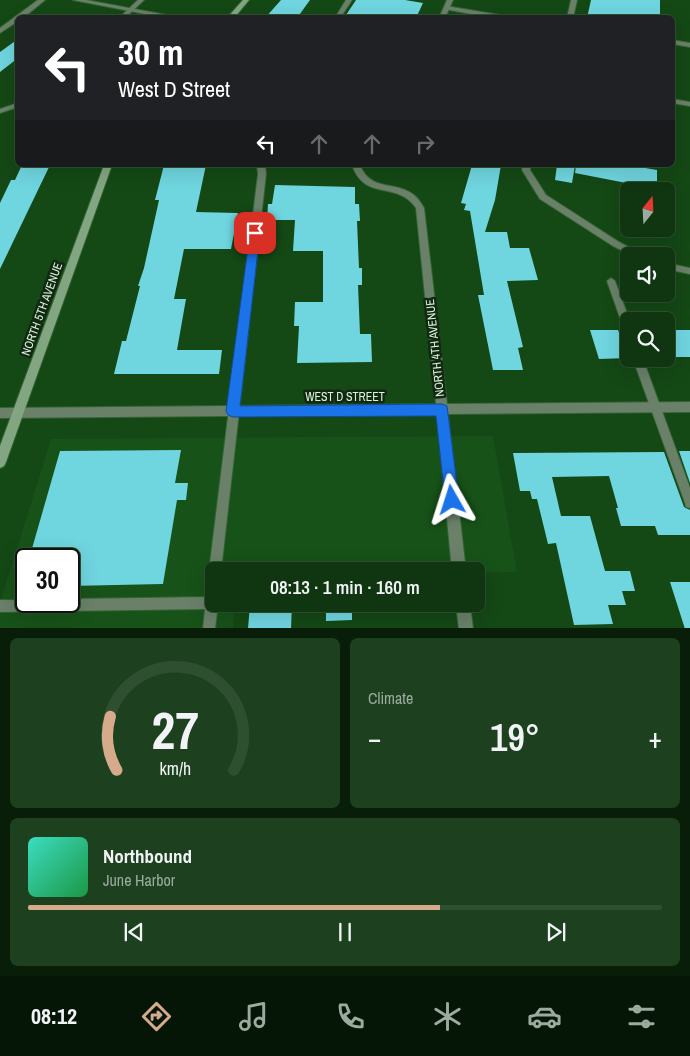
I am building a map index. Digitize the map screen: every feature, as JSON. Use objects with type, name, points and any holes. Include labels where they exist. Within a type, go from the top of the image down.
[{"type":"main road","points":[[233,15],[246,0]]},
{"type":"main road","name":"NORTH 5TH AVENUE","points":[[0,462],[107,167]]},
{"type":"street","points":[[22,15],[42,0]]},
{"type":"street","points":[[76,0],[163,15]]},
{"type":"street","points":[[443,15],[450,0]]},
{"type":"street","points":[[0,31],[15,20]]},
{"type":"street","points":[[675,102],[690,104]]},
{"type":"street","name":"NORTH 4TH AVENUE","points":[[356,167],[362,180],[374,185],[404,192],[416,199],[420,208],[458,562]]},
{"type":"street","name":"WEST D STREET","points":[[0,412],[690,407]]},
{"type":"street","points":[[464,612],[466,628]]},
{"type":"lane","points":[[124,15],[141,0]]},
{"type":"lane","points":[[339,15],[349,0]]},
{"type":"lane","points":[[571,15],[574,0]]},
{"type":"lane","points":[[446,8],[488,15]]},
{"type":"lane","points":[[675,42],[690,45]]},
{"type":"lane","points":[[0,111],[15,106]]},
{"type":"lane","points":[[216,562],[262,174],[261,167]]},
{"type":"lane","points":[[527,167],[526,170],[543,197],[622,247]]},
{"type":"lane","points":[[675,268],[690,271]]},
{"type":"lane","points":[[611,282],[622,312]]},
{"type":"lane","points":[[641,367],[690,504]]},
{"type":"lane","points":[[0,606],[205,603]]},
{"type":"lane","points":[[209,628],[211,612]]},
{"type":"shaded area","points":[[493,436],[517,572],[485,572],[485,562],[205,562],[205,612],[234,612],[233,628],[0,628],[0,603],[15,555],[15,613],[80,613],[80,548],[17,548],[51,439]]},
{"type":"building","points":[[281,0],[310,0],[299,15],[268,15]]},
{"type":"building","points":[[356,0],[405,0],[423,3],[417,15],[346,15]]},
{"type":"building","points":[[591,0],[660,0],[660,15],[588,15]]},
{"type":"building","points":[[15,41],[15,60],[0,72],[0,52]]},
{"type":"building","points":[[21,167],[49,167],[0,269],[0,203],[11,180],[15,180]]},
{"type":"building","points":[[163,167],[206,167],[196,212],[238,213],[231,249],[184,249],[174,299],[186,299],[177,350],[222,350],[219,374],[114,374],[122,341],[126,341],[140,286],[138,286],[144,268],[159,200],[155,200]]},
{"type":"building","points":[[471,167],[501,167],[495,200],[485,232],[507,232],[510,248],[529,248],[538,280],[507,281],[523,347],[518,348],[523,370],[493,370],[478,295],[484,295],[470,211],[464,210],[466,204],[461,203]]},
{"type":"building","points":[[557,167],[575,167],[572,183],[555,180]]},
{"type":"building","points":[[576,167],[640,167],[657,170],[657,182],[621,182],[575,173]]},
{"type":"building","points":[[275,185],[355,187],[355,204],[359,204],[360,221],[357,221],[359,268],[362,268],[362,285],[358,285],[360,334],[371,334],[372,362],[297,363],[299,326],[294,326],[295,302],[323,302],[323,251],[293,251],[295,220],[267,220],[268,204],[272,204]]},
{"type":"building","points":[[590,330],[618,330],[620,336],[620,358],[599,359]]},
{"type":"building","points":[[675,330],[690,330],[690,357],[675,357]]},
{"type":"building","points":[[181,450],[175,483],[188,483],[186,500],[177,500],[163,584],[80,586],[80,548],[32,548],[60,451]]},
{"type":"building","points":[[679,451],[690,451],[690,483]]},
{"type":"building","points":[[664,452],[684,507],[690,510],[690,535],[658,535],[655,526],[621,526],[609,476],[552,477],[561,516],[590,516],[605,571],[630,571],[635,591],[622,591],[626,605],[608,605],[613,624],[574,625],[556,543],[548,544],[537,499],[532,499],[530,491],[520,491],[513,453]]},
{"type":"building","points":[[670,582],[690,582],[690,628],[685,628]]},
{"type":"building","points":[[249,612],[292,612],[291,628],[248,628]]},
{"type":"building","points":[[326,612],[352,612],[352,620],[326,621]]},
{"type":"route","points":[[255,233],[233,411],[442,410],[452,500]]}]
